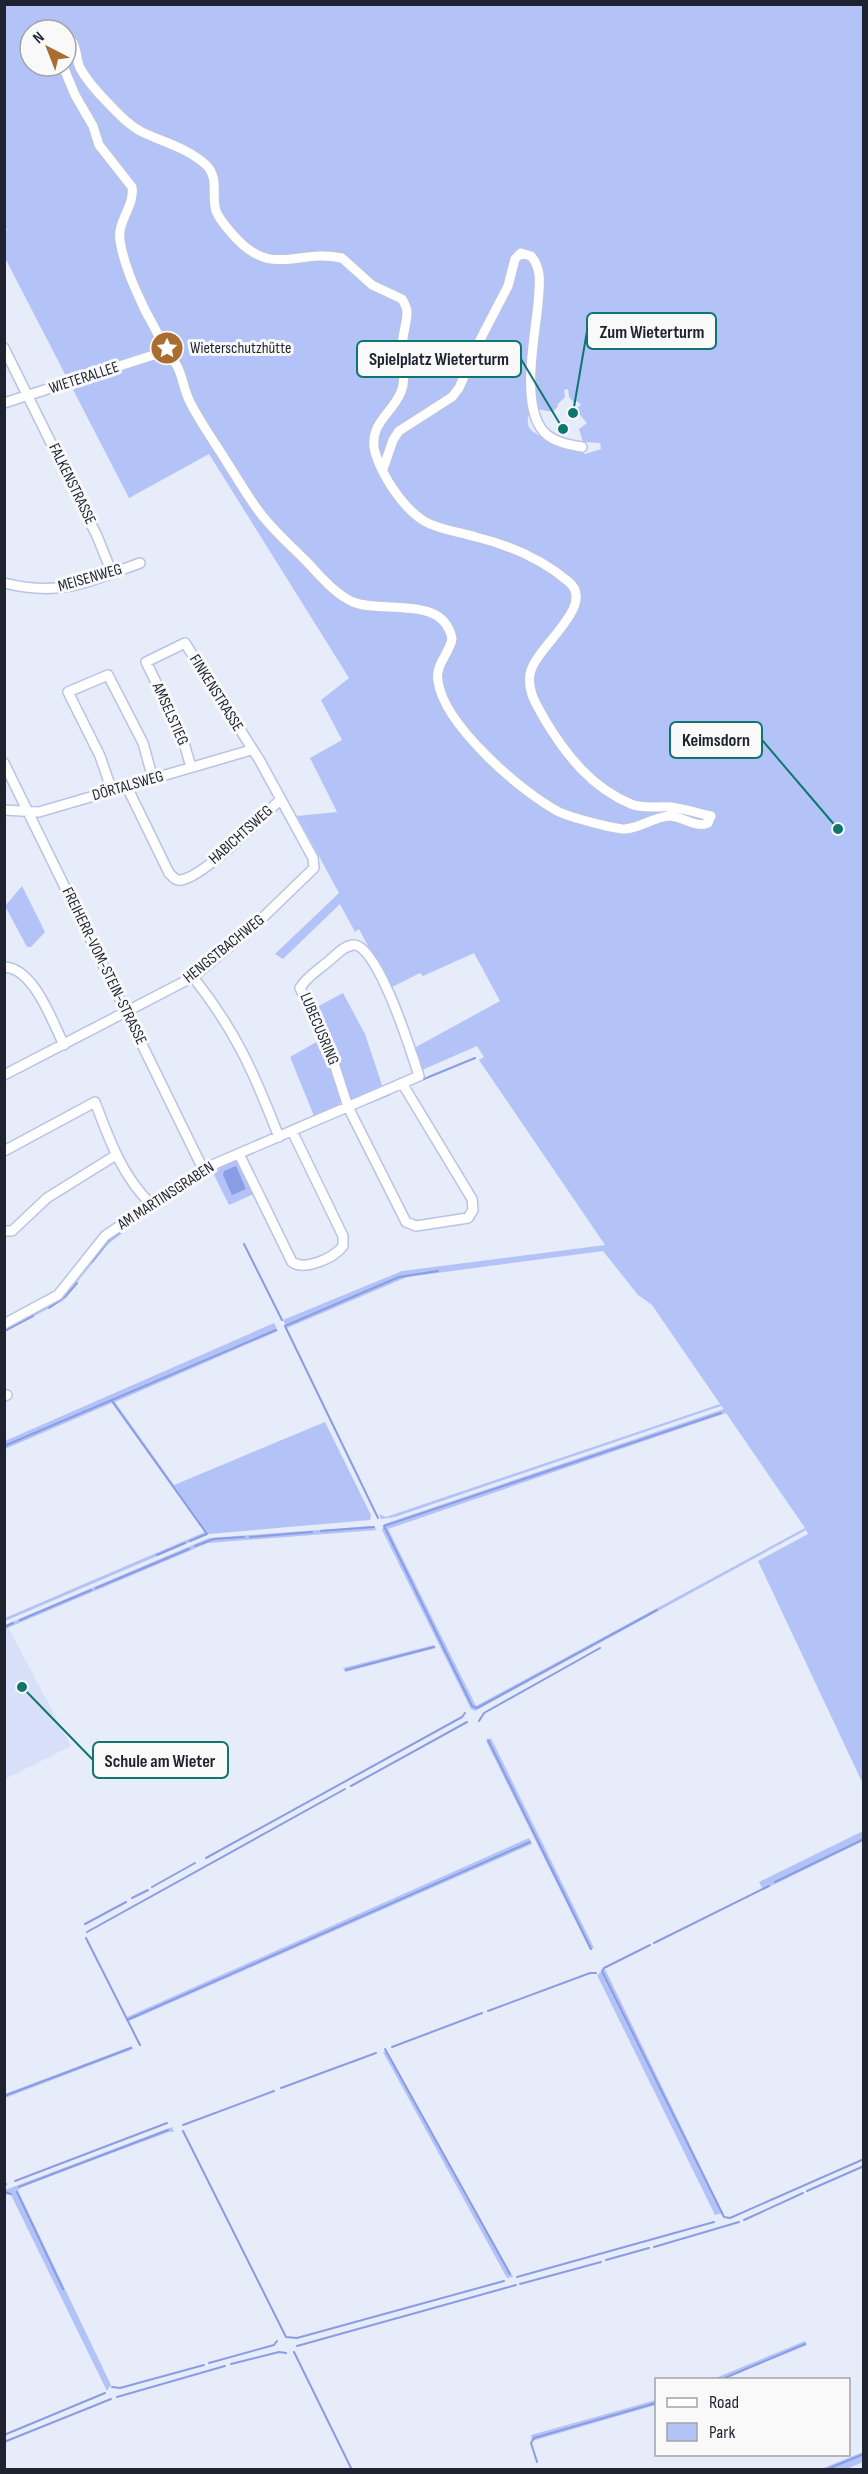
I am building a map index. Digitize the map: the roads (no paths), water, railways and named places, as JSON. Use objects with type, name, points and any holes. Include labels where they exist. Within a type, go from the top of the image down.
[{"type":"street","points":[[68,78],[93,126],[99,145],[132,187],[131,201],[121,226],[120,243],[134,285],[161,339],[164,352],[178,365],[190,403],[255,507],[273,528],[318,574],[352,602],[371,606],[417,609],[433,615],[445,624],[452,639],[438,672],[443,700],[458,726],[505,773],[551,807],[568,816],[622,829],[670,816],[684,818],[700,825],[708,823],[711,816],[678,808],[634,805],[600,786],[566,753],[540,711],[530,690],[531,669],[538,655],[563,627],[574,608],[576,594],[571,584],[513,549],[424,521],[405,503],[383,469],[375,452],[374,435],[377,425],[398,400],[403,386],[402,346],[407,311],[404,302],[397,296],[372,285],[342,258],[276,260],[261,257],[250,251],[230,232],[217,213],[214,177],[210,168],[168,141],[137,129],[120,116],[81,70],[78,60]]},
{"type":"street","points":[[383,469],[393,440],[399,431],[452,398],[459,388],[508,285],[515,259],[521,253],[531,255],[540,271],[532,356],[532,409],[541,428],[548,436],[564,444],[582,447]]},
{"type":"street","name":"FALKENSTRASSE","points":[[4,348],[98,536],[112,573]]},
{"type":"street","name":"WIETERALLEE","points":[[4,403],[164,352]]},
{"type":"street","name":"MEISENWEG","points":[[4,583],[56,590],[140,563]]},
{"type":"street","name":"FINKENSTRASSE","points":[[146,662],[185,643],[251,750]]},
{"type":"street","name":"AMSELSTIEG","points":[[146,662],[182,733],[191,766]]},
{"type":"street","points":[[112,791],[100,756],[68,692],[108,675],[143,743],[153,779]]},
{"type":"street","name":"DÖRTALSWEG","points":[[4,810],[39,812],[251,750]]},
{"type":"street","name":"HABICHTSWEG","points":[[251,750],[260,761],[289,813]]},
{"type":"street","name":"FREIHERR-VOM-STEIN-STRASSE","points":[[4,763],[203,1169]]},
{"type":"street","name":"HABICHTSWEG","points":[[127,787],[169,873],[175,879],[182,880],[214,862],[281,799]]},
{"type":"street","name":"HENGSTBACHWEG","points":[[4,1075],[193,977],[252,928],[314,868],[313,858],[289,813]]},
{"type":"street","name":"LUBECUSRING","points":[[348,1107],[332,1057],[300,990],[306,980],[347,947],[356,945],[361,948],[377,970],[396,1007],[419,1076]]},
{"type":"street","points":[[4,967],[13,967],[33,983],[64,1045]]},
{"type":"street","points":[[193,977],[221,1013],[240,1044],[279,1137]]},
{"type":"street","name":"AM MARTINSGRABEN","points":[[4,1324],[58,1295],[105,1236],[203,1169],[419,1076]]},
{"type":"street","points":[[348,1107],[407,1223],[416,1226],[468,1218],[474,1208],[470,1196],[402,1083]]},
{"type":"street","points":[[4,1150],[95,1102],[116,1155],[139,1193],[151,1204]]},
{"type":"street","points":[[238,1154],[292,1262],[299,1266],[306,1266],[334,1254],[343,1246],[342,1233],[292,1131]]},
{"type":"street","points":[[4,1231],[12,1231],[48,1198],[116,1155]]},
{"type":"waterway","points":[[419,1081],[475,1058]]},
{"type":"waterway","points":[[368,1103],[390,1094]]},
{"type":"waterway","points":[[212,1173],[215,1168]]},
{"type":"waterway","points":[[92,1262],[109,1240],[188,1185]]},
{"type":"waterway","points":[[244,1244],[282,1320]]},
{"type":"waterway","points":[[378,1518],[285,1326],[399,1277],[438,1271]]},
{"type":"waterway","points":[[49,1308],[65,1297],[77,1283]]},
{"type":"waterway","points":[[4,1331],[33,1316]]},
{"type":"waterway","points":[[4,1446],[276,1330]]},
{"type":"waterway","points":[[112,1401],[207,1534],[190,1541]]},
{"type":"waterway","points":[[657,1610],[477,1708],[472,1706],[384,1526],[721,1413]]},
{"type":"waterway","points":[[321,1531],[374,1527]]},
{"type":"waterway","points":[[250,1537],[312,1532]]},
{"type":"waterway","points":[[195,1546],[214,1539],[244,1537]]},
{"type":"waterway","points":[[157,1555],[185,1543]]},
{"type":"waterway","points":[[96,1588],[189,1549]]},
{"type":"waterway","points":[[20,1620],[91,1590]]},
{"type":"waterway","points":[[4,1627],[13,1623]]},
{"type":"waterway","points":[[346,1670],[434,1647]]},
{"type":"waterway","points":[[479,1721],[484,1713],[600,1648]]},
{"type":"waterway","points":[[206,1858],[462,1717],[465,1713]]},
{"type":"waterway","points":[[351,1786],[467,1722]]},
{"type":"waterway","points":[[488,1740],[591,1949]]},
{"type":"waterway","points":[[87,1932],[345,1789]]},
{"type":"waterway","points":[[775,1882],[864,1839]]},
{"type":"waterway","points":[[127,2020],[530,1842]]},
{"type":"waterway","points":[[152,1887],[195,1863]]},
{"type":"waterway","points":[[654,1943],[769,1886]]},
{"type":"waterway","points":[[132,1898],[148,1890]]},
{"type":"waterway","points":[[85,1924],[126,1902]]},
{"type":"waterway","points":[[86,1938],[140,2045]]},
{"type":"waterway","points":[[650,1945],[602,1971],[724,2217],[730,2218],[864,2159]]},
{"type":"waterway","points":[[488,2011],[590,1973],[596,1973]]},
{"type":"waterway","points":[[392,2047],[482,2013]]},
{"type":"waterway","points":[[4,2096],[131,2048]]},
{"type":"waterway","points":[[385,2049],[510,2274]]},
{"type":"waterway","points":[[281,2088],[376,2053]]},
{"type":"waterway","points":[[183,2125],[274,2091]]},
{"type":"waterway","points":[[15,2181],[167,2123]]},
{"type":"waterway","points":[[19,2187],[168,2130]]},
{"type":"waterway","points":[[183,2131],[286,2337],[297,2338],[504,2281]]},
{"type":"waterway","points":[[807,2191],[864,2166]]},
{"type":"waterway","points":[[4,2192],[11,2194]]},
{"type":"waterway","points":[[17,2192],[63,2289]]},
{"type":"waterway","points":[[744,2220],[803,2193]]},
{"type":"waterway","points":[[517,2277],[714,2222]]},
{"type":"waterway","points":[[654,2247],[739,2222]]},
{"type":"waterway","points":[[606,2260],[649,2248]]},
{"type":"waterway","points":[[520,2284],[601,2262]]},
{"type":"waterway","points":[[297,2346],[516,2285]]},
{"type":"waterway","points":[[209,2363],[274,2345],[277,2341]]},
{"type":"waterway","points":[[725,2378],[805,2344]]},
{"type":"waterway","points":[[231,2364],[279,2352],[286,2353]]},
{"type":"waterway","points":[[294,2352],[352,2470]]},
{"type":"waterway","points":[[112,2387],[120,2388],[204,2365]]},
{"type":"waterway","points":[[117,2397],[225,2366]]},
{"type":"waterway","points":[[4,2435],[105,2393]]},
{"type":"waterway","points":[[4,2442],[111,2399]]},
{"type":"waterway","points":[[537,2462],[531,2443],[534,2438],[655,2403]]},
{"type":"waterway","points":[[825,2470],[864,2454]]},
{"type":"place","name":"Wieterschutzhütte","points":[[167,348]]},
{"type":"place","name":"Zum Wieterturm","points":[[573,413]]},
{"type":"place","name":"Spielplatz Wieterturm","points":[[563,429]]},
{"type":"place","name":"Keimsdorn","points":[[838,829]]},
{"type":"place","name":"Schule am Wieter","points":[[22,1687]]}]
